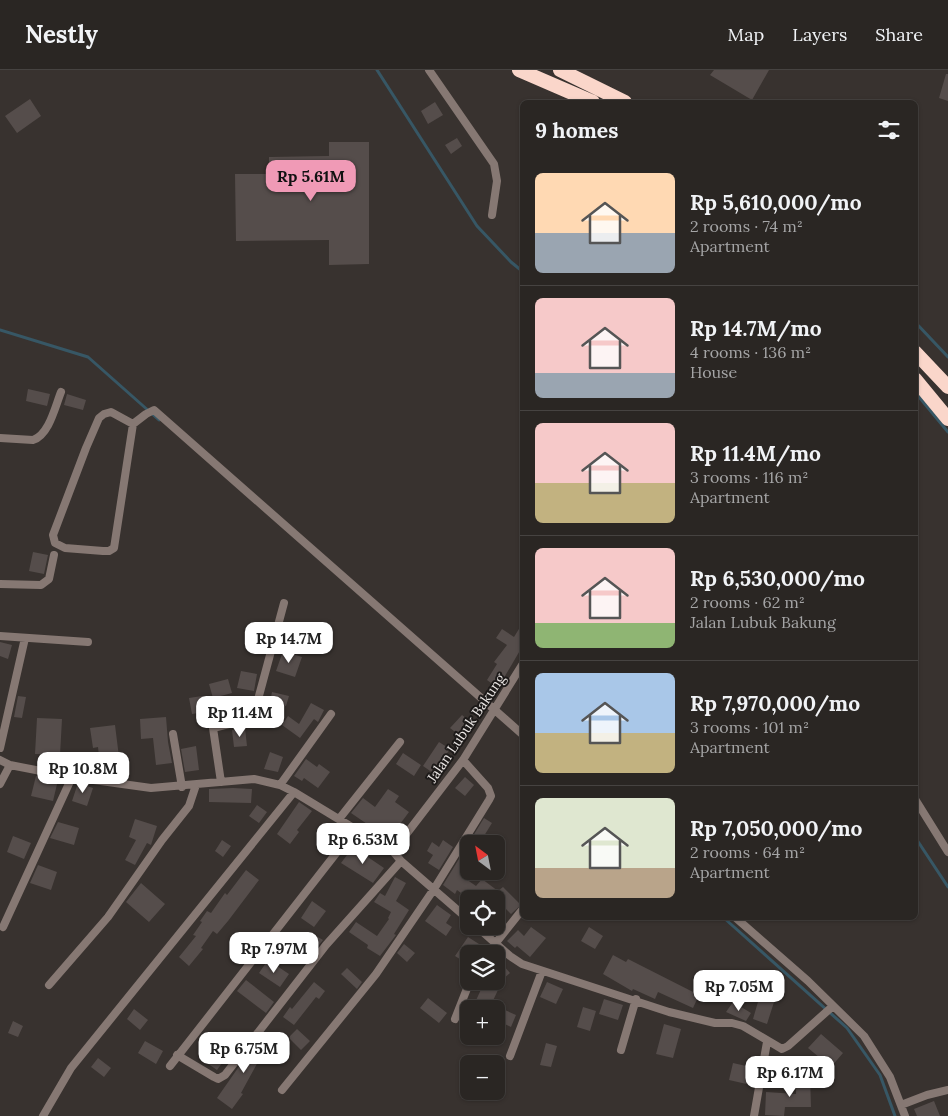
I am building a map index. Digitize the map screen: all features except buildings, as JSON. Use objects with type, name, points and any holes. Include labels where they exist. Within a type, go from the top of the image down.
[{"type":"highway","points":[[520,70],[588,100]]},
{"type":"highway","points":[[560,70],[621,100]]},
{"type":"highway","points":[[918,355],[948,388]]},
{"type":"highway","points":[[918,383],[948,419]]},
{"type":"street","points":[[429,70],[494,164],[498,181],[492,215]]},
{"type":"street","points":[[0,438],[33,440],[41,436],[61,392]]},
{"type":"street","points":[[135,423],[111,412],[99,418],[53,535],[55,542],[64,548],[103,551],[109,551],[114,548],[135,423],[154,410],[520,732]]},
{"type":"street","points":[[0,584],[43,584],[49,579],[54,555]]},
{"type":"street","points":[[221,782],[213,728],[253,718],[284,603]]},
{"type":"street","points":[[0,636],[88,642]]},
{"type":"street","points":[[0,748],[25,638]]},
{"type":"street","name":"Jalan Lubuk Bakung","points":[[392,850],[463,760],[520,668]]},
{"type":"street","points":[[280,784],[331,714]]},
{"type":"street","points":[[173,734],[182,787]]},
{"type":"street","points":[[339,819],[400,742]]},
{"type":"street","points":[[0,760],[10,765],[72,777],[151,788],[182,787],[254,779],[280,784],[355,828],[381,849],[392,850],[401,861],[460,912]]},
{"type":"street","points":[[282,1090],[376,974],[434,889],[491,796],[488,788],[463,760]]},
{"type":"street","points":[[0,784],[10,765]]},
{"type":"street","points":[[3,927],[72,777]]},
{"type":"street","points":[[49,985],[108,917],[162,840],[189,806],[196,785]]},
{"type":"street","points":[[42,1116],[71,1068],[294,792]]},
{"type":"street","points":[[918,804],[948,852]]},
{"type":"street","points":[[170,1066],[177,1054],[355,828]]},
{"type":"street","points":[[177,1054],[214,1077],[222,1078],[326,945],[401,861]]},
{"type":"street","points":[[495,943],[520,912]]},
{"type":"street","points":[[738,920],[808,981],[832,1007],[864,1036],[890,1077],[905,1116]]},
{"type":"street","points":[[486,935],[522,964],[636,999],[669,1012],[715,1023],[732,1022],[743,1026],[767,1042],[782,1049],[788,1046],[832,1007]]},
{"type":"street","points":[[510,1056],[542,971]]},
{"type":"street","points":[[455,1019],[466,990]]},
{"type":"street","points":[[621,1050],[636,999]]},
{"type":"street","points":[[754,1116],[767,1042]]},
{"type":"street","points":[[901,1105],[927,1095],[948,1090]]},
{"type":"waterway","points":[[377,70],[477,226],[520,269]]},
{"type":"waterway","points":[[918,325],[948,357]]},
{"type":"waterway","points":[[0,330],[88,357],[159,420]]},
{"type":"waterway","points":[[918,396],[948,432]]},
{"type":"waterway","points":[[918,842],[948,887]]},
{"type":"waterway","points":[[726,920],[847,1028],[880,1075],[895,1116]]}]
